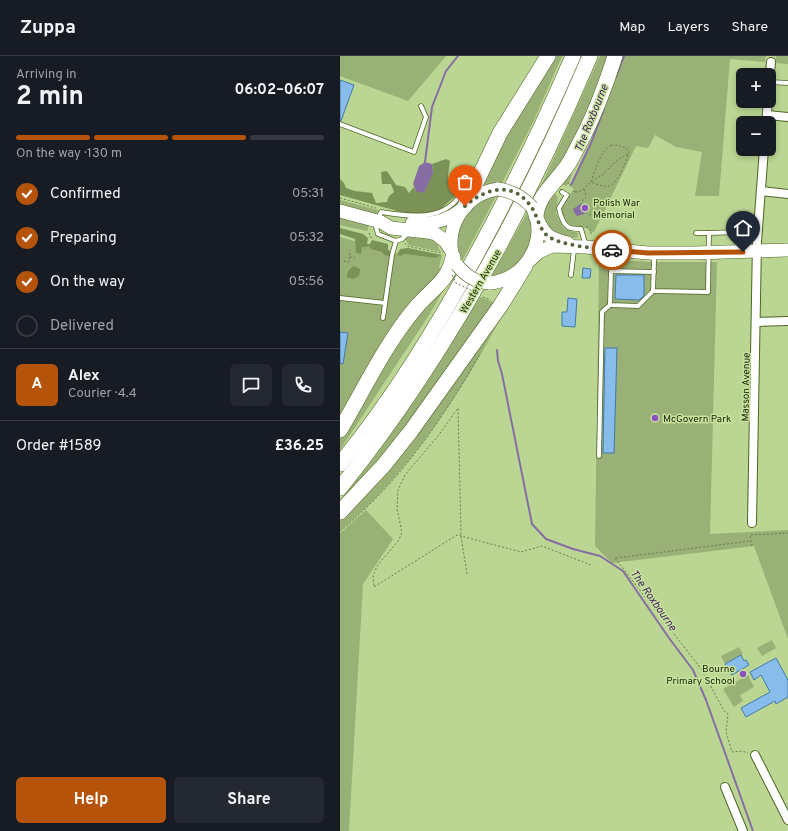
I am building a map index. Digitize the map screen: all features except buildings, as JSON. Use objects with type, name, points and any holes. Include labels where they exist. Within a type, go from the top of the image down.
[{"type":"highway","points":[[464,207],[500,134],[548,56]]},
{"type":"highway","name":"Western Avenue","points":[[340,464],[385,404],[433,332],[483,244],[549,111],[573,56]]},
{"type":"highway","name":"Western Avenue","points":[[340,488],[364,459],[402,406],[440,348],[495,254],[532,185],[564,118],[590,56]]},
{"type":"highway","points":[[535,214],[546,191],[566,168],[592,118],[615,56]]},
{"type":"highway","points":[[340,430],[380,360],[397,334],[417,306],[445,278],[452,266],[451,260]]},
{"type":"highway","points":[[340,512],[384,465],[411,431],[501,305],[527,264]]},
{"type":"main road","points":[[340,210],[378,218],[427,224],[454,216],[474,198],[486,192],[498,189],[512,192],[527,202],[535,214],[543,231],[548,236],[557,240],[648,253],[757,252],[788,250]]},
{"type":"main road","points":[[451,260],[453,228],[464,207]]},
{"type":"main road","points":[[527,264],[534,251],[537,239],[535,214]]},
{"type":"main road","points":[[378,218],[391,228],[436,234],[445,241],[451,260],[468,277],[489,283],[495,283],[514,275],[539,252],[552,246],[584,245]]},
{"type":"street","points":[[776,118],[788,117]]},
{"type":"street","name":"Masson Avenue","points":[[752,523],[757,252],[764,156]]},
{"type":"street","points":[[761,191],[788,194]]},
{"type":"street","points":[[756,322],[788,321]]},
{"type":"street","points":[[755,755],[788,820]]},
{"type":"street","points":[[725,787],[743,831]]},
{"type":"lane","points":[[776,83],[788,83]]},
{"type":"lane","points":[[340,124],[414,152],[426,118],[421,106]]},
{"type":"lane","points":[[411,230],[402,239],[396,241],[378,234],[378,218],[381,212],[414,216],[438,213],[447,208],[457,198],[468,179]]},
{"type":"lane","points":[[562,192],[567,195],[559,208],[560,213],[567,226],[570,228],[581,229],[584,245],[571,275]]},
{"type":"lane","points":[[696,233],[740,232]]},
{"type":"lane","points":[[653,291],[708,292],[709,233]]},
{"type":"lane","points":[[383,318],[392,255],[396,241]]},
{"type":"lane","points":[[599,456],[602,312],[610,305],[638,306],[653,291],[654,260],[648,253]]},
{"type":"lane","points":[[610,305],[611,271],[654,272]]},
{"type":"lane","points":[[340,298],[385,303]]},
{"type":"path","points":[[611,145],[618,145],[629,151],[616,182],[612,186],[607,187],[590,182],[597,164],[607,147],[611,145]]},
{"type":"path","points":[[574,192],[584,189],[590,182],[602,175],[619,159],[628,154]]},
{"type":"path","points":[[568,184],[576,189],[572,196]]},
{"type":"path","points":[[584,189],[586,196]]},
{"type":"path","points":[[340,198],[378,218]]},
{"type":"path","points":[[582,201],[586,198]]},
{"type":"path","points":[[589,215],[594,213]]},
{"type":"path","points":[[584,245],[591,230],[586,227]]},
{"type":"path","points":[[403,241],[407,246]]},
{"type":"path","points":[[403,246],[451,260],[456,283],[493,301]]},
{"type":"path","points":[[344,261],[348,262],[350,250]]},
{"type":"path","points":[[349,256],[355,257]]},
{"type":"path","points":[[340,531],[354,520],[397,475],[425,440],[459,391],[481,353]]},
{"type":"path","points":[[467,574],[461,536],[458,408],[438,436],[405,475],[398,490],[397,509],[402,532],[399,540],[377,566],[373,576],[374,587],[457,535],[461,536],[520,552],[542,546],[591,565]]},
{"type":"path","points":[[752,546],[750,535],[788,533]]},
{"type":"path","points":[[750,541],[615,558],[702,670],[724,711],[728,714],[726,732],[732,752],[742,751],[755,755]]},
{"type":"green space","points":[[340,56],[446,56],[408,101],[340,76]]},
{"type":"green space","points":[[552,56],[562,56],[534,120],[502,183],[488,185],[482,184],[500,142]]},
{"type":"green space","points":[[600,56],[610,56],[600,88],[568,155],[537,195]]},
{"type":"green space","points":[[624,56],[766,56],[765,62],[730,59],[719,196],[695,196],[702,152],[676,147],[655,135],[648,148],[636,146],[594,232],[590,232],[588,228],[569,226],[561,210],[575,189],[571,185],[591,143]]},
{"type":"green space","points":[[776,56],[788,56],[788,64],[775,63]]},
{"type":"green space","points":[[446,159],[450,161],[448,175],[449,189],[455,190],[456,180],[464,174],[467,186],[437,212],[408,214],[340,195],[340,179],[346,188],[355,191],[372,193],[376,203],[387,202],[389,196],[394,192],[391,184],[382,184],[381,172],[387,171],[396,185],[405,187],[409,193],[414,187],[416,191],[433,173],[432,164]]},
{"type":"green space","points":[[568,172],[572,174],[568,184],[566,186],[561,184],[554,193],[558,197],[556,213],[565,229],[578,233],[577,238],[558,233],[548,226],[543,215],[542,208]]},
{"type":"green space","points":[[496,196],[462,261],[458,259],[457,232],[468,212],[486,197]]},
{"type":"green space","points":[[340,200],[378,210],[376,215],[340,206]]},
{"type":"green space","points":[[527,213],[532,221],[531,247],[511,272],[491,277]]},
{"type":"green space","points":[[340,215],[369,225],[367,231],[340,225]]},
{"type":"green space","points":[[340,228],[363,234],[368,238],[367,244],[370,244],[372,240],[388,244],[388,249],[391,253],[390,256],[371,249],[369,246],[362,247],[361,254],[356,253],[355,239],[340,234]]},
{"type":"green space","points":[[413,235],[439,241],[438,248],[441,252],[409,245],[405,239]]},
{"type":"green space","points":[[340,237],[402,255],[435,258],[442,255],[439,268],[445,269],[340,420]]},
{"type":"green space","points":[[408,248],[442,255],[435,258],[404,254],[401,256],[397,255],[400,249]]},
{"type":"green space","name":"McGovern Park","points":[[599,259],[654,262],[717,262],[710,534],[788,530],[788,639],[754,546],[612,563],[595,546]]},
{"type":"green space","points":[[354,266],[360,269],[359,275],[353,279],[347,277],[347,273]]},
{"type":"green space","points":[[449,281],[429,315],[340,450],[340,438],[411,322]]},
{"type":"green space","points":[[480,297],[498,304],[414,422],[340,507],[340,500],[360,476],[396,427]]},
{"type":"green space","points":[[500,313],[499,321],[474,366],[419,448],[374,500],[340,531],[340,520],[349,511]]},
{"type":"green space","points":[[366,510],[393,539],[363,584],[349,831],[340,831],[340,533]]},
{"type":"green space","points":[[772,640],[776,648],[762,656],[757,648]]},
{"type":"green space","points":[[739,647],[743,654],[725,664],[721,656]]},
{"type":"green space","points":[[748,675],[754,687],[740,695],[743,701],[734,707],[723,689]]},
{"type":"shaded area","points":[[425,162],[432,164],[433,173],[424,193],[416,191],[413,184],[419,166]]},
{"type":"shaded area","points":[[582,203],[587,213],[577,216],[573,209]]},
{"type":"waterway","points":[[425,162],[432,107],[446,71],[458,56]]},
{"type":"waterway","name":"The Roxbourne","points":[[616,77],[624,56]]},
{"type":"waterway","name":"The Roxbourne","points":[[571,185],[591,143],[604,109]]},
{"type":"waterway","name":"The Roxbourne","points":[[497,350],[532,524],[546,539],[573,549],[600,556],[623,571],[693,670],[706,700],[753,831]]},
{"type":"way so far","points":[[465,206],[474,198],[492,190],[498,189],[512,192],[521,197],[532,207],[543,231],[548,236],[557,240],[586,247],[612,250]]},
{"type":"place","name":"Polish War Memorial","points":[[585,208]]},
{"type":"place","name":"McGovern Park","points":[[655,418]]},
{"type":"place","name":"Bourne Primary School","points":[[743,674]]},
{"type":"route","points":[[612,250],[648,253],[743,252]]}]
